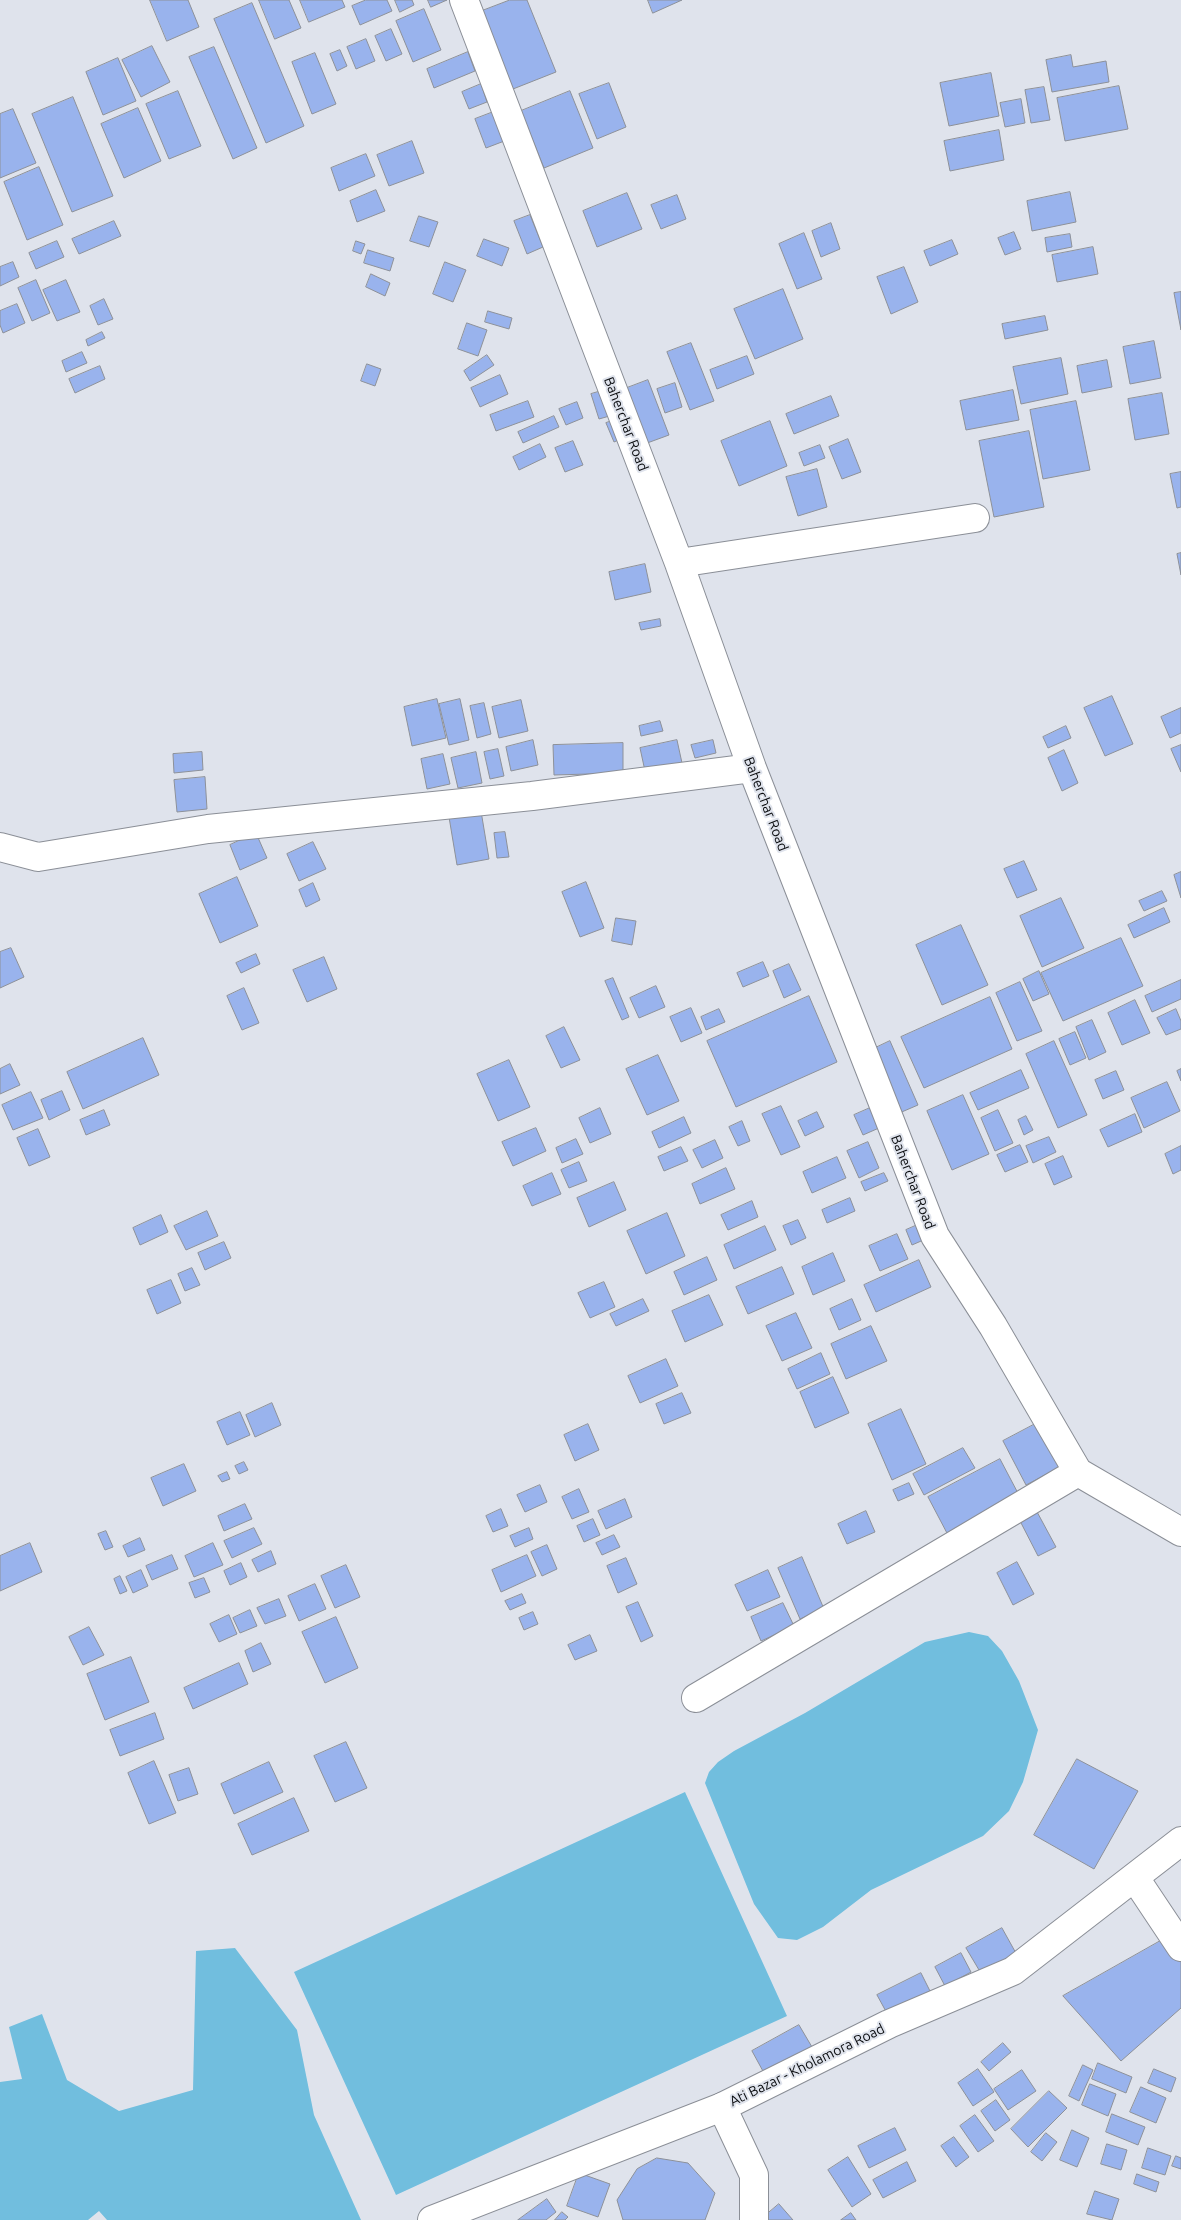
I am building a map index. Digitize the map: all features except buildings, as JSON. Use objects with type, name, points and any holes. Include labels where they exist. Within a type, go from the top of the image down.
[{"type":"street","name":"Baherchar Road","points":[[466,1],[679,563],[752,768],[935,1236],[993,1326],[1078,1472],[1181,1532]]},
{"type":"street","points":[[679,563],[975,518]]},
{"type":"street","points":[[0,847],[38,857],[208,829],[532,796],[752,768]]},
{"type":"street","points":[[696,1698],[1078,1472]]},
{"type":"street","name":"Ati Bazar - Kholamora Road","points":[[432,2220],[722,2107],[889,2024],[1013,1970],[1181,1841]]},
{"type":"street","points":[[1145,1870],[1181,1948]]},
{"type":"street","points":[[722,2107],[754,2175],[754,2220]]},
{"type":"water","points":[[969,1632],[988,1636],[1002,1651],[1019,1681],[1038,1730],[1023,1782],[1009,1811],[983,1836],[871,1890],[823,1927],[797,1940],[778,1938],[754,1904],[705,1783],[709,1772],[718,1762],[734,1751],[805,1713],[925,1642]]},
{"type":"water","points":[[685,1792],[787,2016],[396,2195],[294,1972]]},
{"type":"water","points":[[235,1948],[297,2030],[314,2115],[361,2220],[107,2220],[99,2211],[88,2220],[0,2220],[0,2082],[22,2079],[9,2027],[42,2014],[67,2080],[119,2111],[193,2090],[196,1951]]}]
